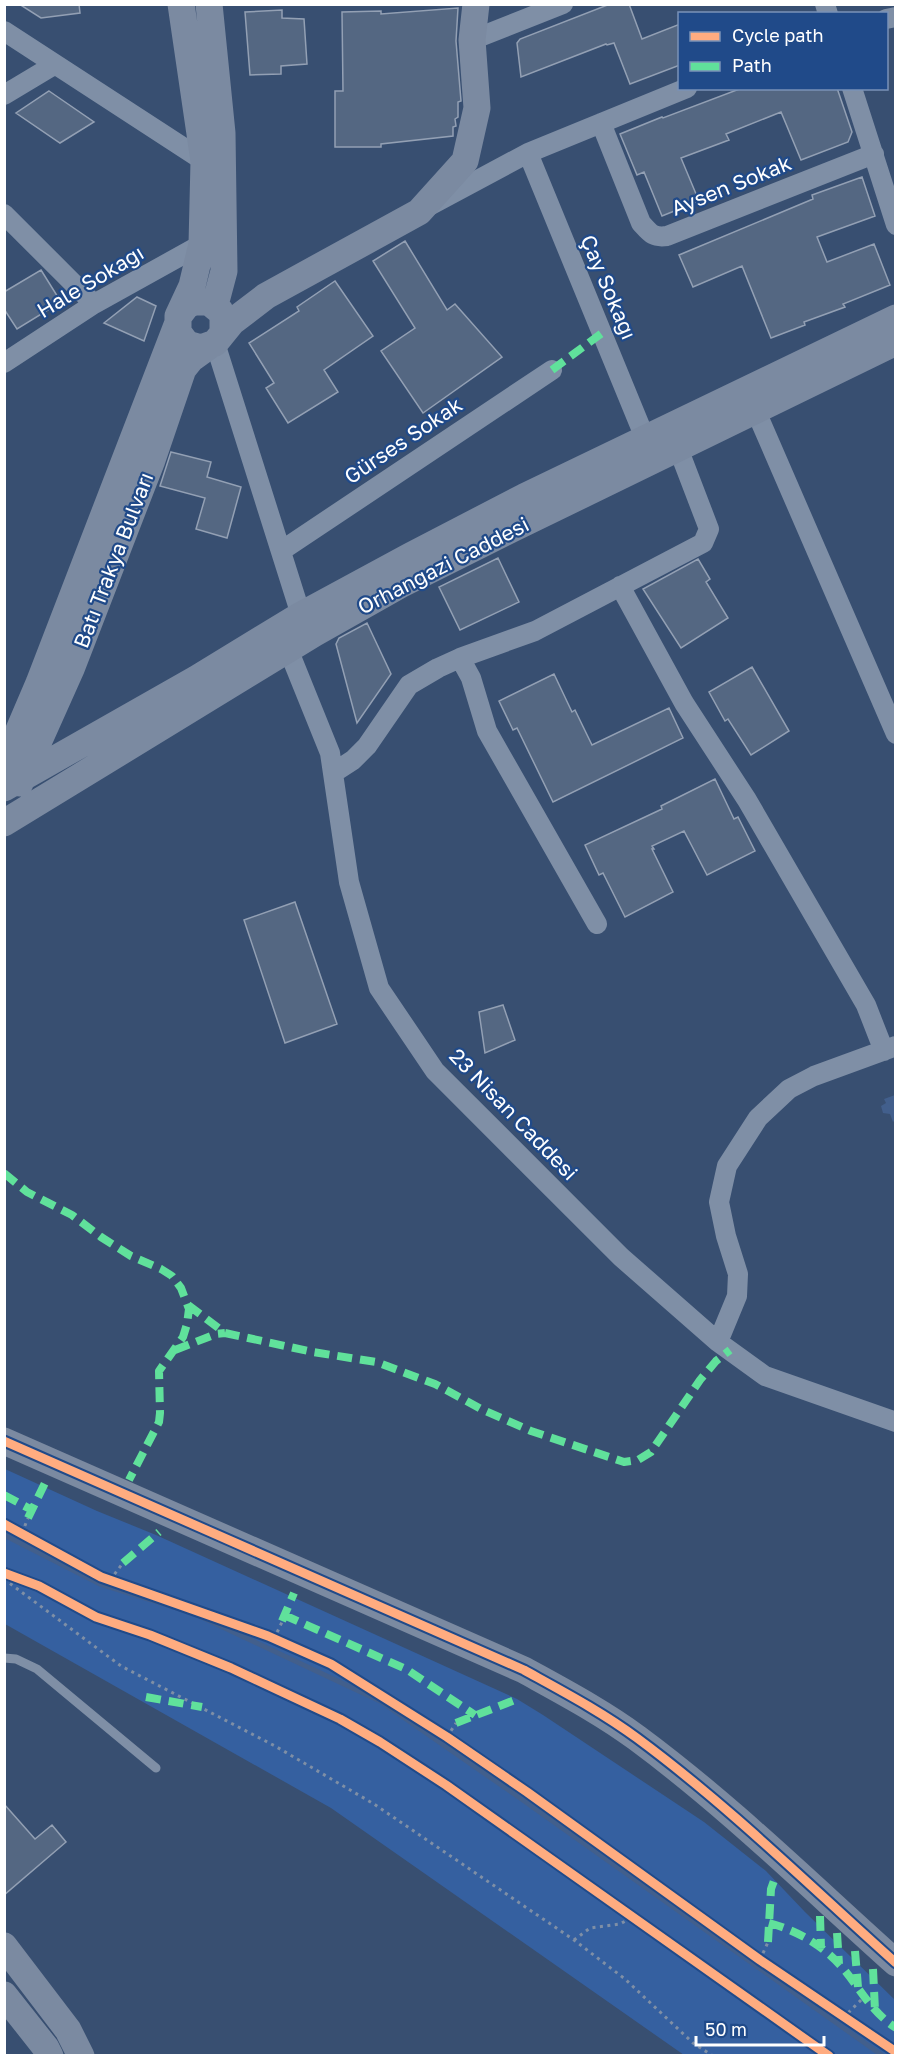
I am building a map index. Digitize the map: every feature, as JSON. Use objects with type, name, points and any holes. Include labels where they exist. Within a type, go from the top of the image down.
[{"type":"main road","name":"Batı Trakya Bulvarı","points":[[5,821],[10,777],[39,683],[192,286],[202,244],[204,161],[181,4]]},
{"type":"main road","points":[[209,4],[222,133],[224,271],[216,327],[201,348],[187,344],[182,339],[178,321],[187,305],[194,302],[209,302],[216,327]]},
{"type":"main road","name":"Batı Trakya Bulvarı","points":[[10,777],[58,698],[152,460],[183,369],[216,327],[266,296],[418,212],[465,161],[477,108],[472,40],[476,4]]},
{"type":"main road","name":"Orhangazi Caddesi","points":[[10,777],[92,738],[301,615],[503,508],[896,318]]},
{"type":"main road","name":"Orhangazi Caddesi","points":[[5,821],[288,649],[400,585],[755,409],[896,342]]},
{"type":"main road","points":[[58,698],[58,727],[65,735],[80,740],[92,738]]},
{"type":"main road","points":[[4,1441],[524,1670],[569,1695],[636,1737],[688,1778],[896,1963]]},
{"type":"main road","points":[[4,1946],[68,2030],[81,2055]]},
{"type":"main road","points":[[4,1995],[50,2055]]},
{"type":"street","points":[[472,40],[563,4]]},
{"type":"street","points":[[4,31],[204,161]]},
{"type":"street","points":[[4,95],[54,65]]},
{"type":"street","points":[[418,212],[528,153],[682,90]]},
{"type":"street","points":[[853,90],[896,225]]},
{"type":"street","name":"Aysen Sokak","points":[[601,123],[641,223],[658,238],[874,154]]},
{"type":"street","name":"Çay Sokağı","points":[[528,153],[645,438]]},
{"type":"street","points":[[4,214],[94,304]]},
{"type":"street","name":"Hale Sokağı","points":[[4,363],[94,304],[202,244]]},
{"type":"street","points":[[216,327],[301,615]]},
{"type":"street","name":"Gürses Sokak","points":[[281,551],[552,370]]},
{"type":"street","points":[[755,409],[896,734]]},
{"type":"street","points":[[333,773],[353,760],[367,746],[409,686],[438,668],[460,658],[535,631],[703,543],[709,529],[678,448]]},
{"type":"street","points":[[620,586],[684,703],[747,800],[890,1049],[814,1076],[789,1089],[758,1118],[727,1166],[719,1202],[726,1236],[738,1274],[737,1296],[718,1342]]},
{"type":"street","name":"23 Nisan Caddesi","points":[[288,649],[330,753],[349,882],[380,988],[435,1071],[621,1257],[718,1342],[765,1376],[896,1422]]},
{"type":"street","points":[[460,658],[471,678],[487,731],[597,924]]},
{"type":"lane","points":[[4,1658],[16,1659],[37,1670],[156,1768]]},
{"type":"path","points":[[28,1518],[18,1531],[32,1539]]},
{"type":"path","points":[[120,1584],[105,1579],[123,1563]]},
{"type":"path","points":[[4,1573],[21,1580]]},
{"type":"path","points":[[4,1580],[121,1666],[275,1746],[374,1804],[574,1940],[625,1979],[693,2043],[713,2055]]},
{"type":"path","points":[[282,1622],[271,1638],[284,1643]]},
{"type":"path","points":[[438,1732],[451,1740],[456,1723]]},
{"type":"path","points":[[619,1909],[648,1929]]},
{"type":"path","points":[[574,1940],[590,1928],[620,1924],[629,1919],[638,1923]]},
{"type":"path","points":[[760,1960],[768,1941]]},
{"type":"path","points":[[752,1954],[769,1966]]},
{"type":"path","points":[[852,2024],[840,2015],[864,1997]]},
{"type":"shaded area","points":[[895,1095],[895,1120],[893,1122],[890,1114],[883,1113],[881,1106],[886,1103],[884,1099]]},
{"type":"shaded area","points":[[5,1469],[517,1699],[543,1715],[704,1822],[766,1871],[895,2000],[895,2055],[684,2055],[331,1808],[5,1624]]},
{"type":"building","points":[[19,4],[79,4],[80,13],[41,18]]},
{"type":"building","points":[[610,4],[629,4],[642,39],[678,25],[678,66],[630,84],[614,43],[606,44],[521,77],[517,43],[520,39]]},
{"type":"building","points":[[458,8],[456,41],[461,101],[458,102],[458,117],[455,119],[456,126],[453,127],[453,136],[381,144],[381,147],[335,147],[335,91],[343,91],[342,12],[381,11],[381,14]]},
{"type":"building","points":[[282,10],[282,18],[304,19],[307,64],[281,66],[281,74],[250,75],[245,12]]},
{"type":"building","points":[[737,90],[838,90],[852,132],[848,142],[801,160],[781,112],[726,134],[729,140],[681,158],[699,201],[662,216],[644,172],[637,175],[620,134]]},
{"type":"building","points":[[49,91],[94,122],[60,143],[16,113]]},
{"type":"building","points":[[862,177],[875,216],[817,237],[827,262],[874,244],[890,285],[843,304],[845,307],[804,322],[805,325],[771,338],[742,266],[693,287],[679,255],[813,199],[812,195]]},
{"type":"building","points":[[405,241],[447,310],[455,304],[502,357],[423,413],[381,351],[415,328],[373,261]]},
{"type":"building","points":[[41,270],[61,302],[17,329],[4,309],[4,292]]},
{"type":"building","points":[[335,281],[373,336],[324,370],[338,392],[288,423],[266,388],[274,383],[249,343],[299,311],[297,307]]},
{"type":"building","points":[[137,297],[156,306],[144,341],[104,323]]},
{"type":"building","points":[[171,452],[211,462],[207,477],[241,487],[227,538],[196,529],[205,498],[160,486]]},
{"type":"building","points":[[498,558],[519,602],[460,630],[439,587]]},
{"type":"building","points":[[698,559],[710,579],[706,582],[728,618],[681,648],[643,589]]},
{"type":"building","points":[[367,623],[391,674],[357,723],[336,644],[339,638]]},
{"type":"building","points":[[752,667],[789,731],[751,755],[728,719],[725,721],[709,692]]},
{"type":"building","points":[[554,674],[572,712],[575,710],[592,745],[669,708],[683,738],[553,802],[517,728],[513,730],[499,701]]},
{"type":"building","points":[[715,779],[734,819],[738,817],[755,851],[707,875],[684,831],[652,846],[673,892],[625,917],[603,873],[599,875],[585,845],[662,809],[661,806]]},
{"type":"building","points":[[295,902],[337,1024],[285,1043],[244,920]]},
{"type":"building","points":[[503,1005],[515,1040],[485,1053],[479,1012]]},
{"type":"building","points":[[4,1804],[35,1839],[52,1825],[66,1842],[4,1895]]},
{"type":"waterway","points":[[4,1535],[100,1584],[193,1613],[380,1701],[883,2056]]},
{"type":"marked path","points":[[552,370],[602,333]]},
{"type":"marked path","points":[[4,1173],[27,1192],[72,1215],[131,1256],[172,1276],[181,1288],[189,1309],[187,1324],[183,1337],[159,1371],[159,1422],[129,1480]]},
{"type":"marked path","points":[[188,1305],[225,1333],[313,1352],[376,1362],[435,1384],[483,1410],[531,1431],[624,1462],[638,1460],[651,1452],[700,1380],[716,1361],[730,1350]]},
{"type":"marked path","points":[[175,1350],[216,1334],[225,1333]]},
{"type":"marked path","points":[[28,1518],[45,1483]]},
{"type":"marked path","points":[[4,1495],[32,1510]]},
{"type":"marked path","points":[[123,1563],[159,1532]]},
{"type":"marked path","points":[[282,1621],[294,1593]]},
{"type":"marked path","points":[[284,1615],[406,1669],[475,1715]]},
{"type":"marked path","points":[[146,1697],[202,1707]]},
{"type":"marked path","points":[[456,1723],[520,1698]]},
{"type":"marked path","points":[[768,1942],[771,1889],[776,1875]]},
{"type":"marked path","points":[[820,1916],[821,1948]]},
{"type":"marked path","points":[[769,1923],[801,1935],[830,1955],[874,2009],[896,2028]]},
{"type":"marked path","points":[[837,1933],[839,1964]]},
{"type":"marked path","points":[[855,1951],[858,1987]]},
{"type":"marked path","points":[[873,1969],[875,2010]]},
{"type":"cycle path","points":[[4,1441],[524,1670],[582,1702],[637,1738],[704,1791],[896,1963]]},
{"type":"cycle path","points":[[4,1524],[101,1577],[268,1636],[331,1664],[447,1737],[760,1960],[896,2052]]},
{"type":"cycle path","points":[[4,1573],[39,1586],[96,1617],[150,1635],[231,1668],[340,1719],[380,1742],[446,1785],[829,2056]]}]
